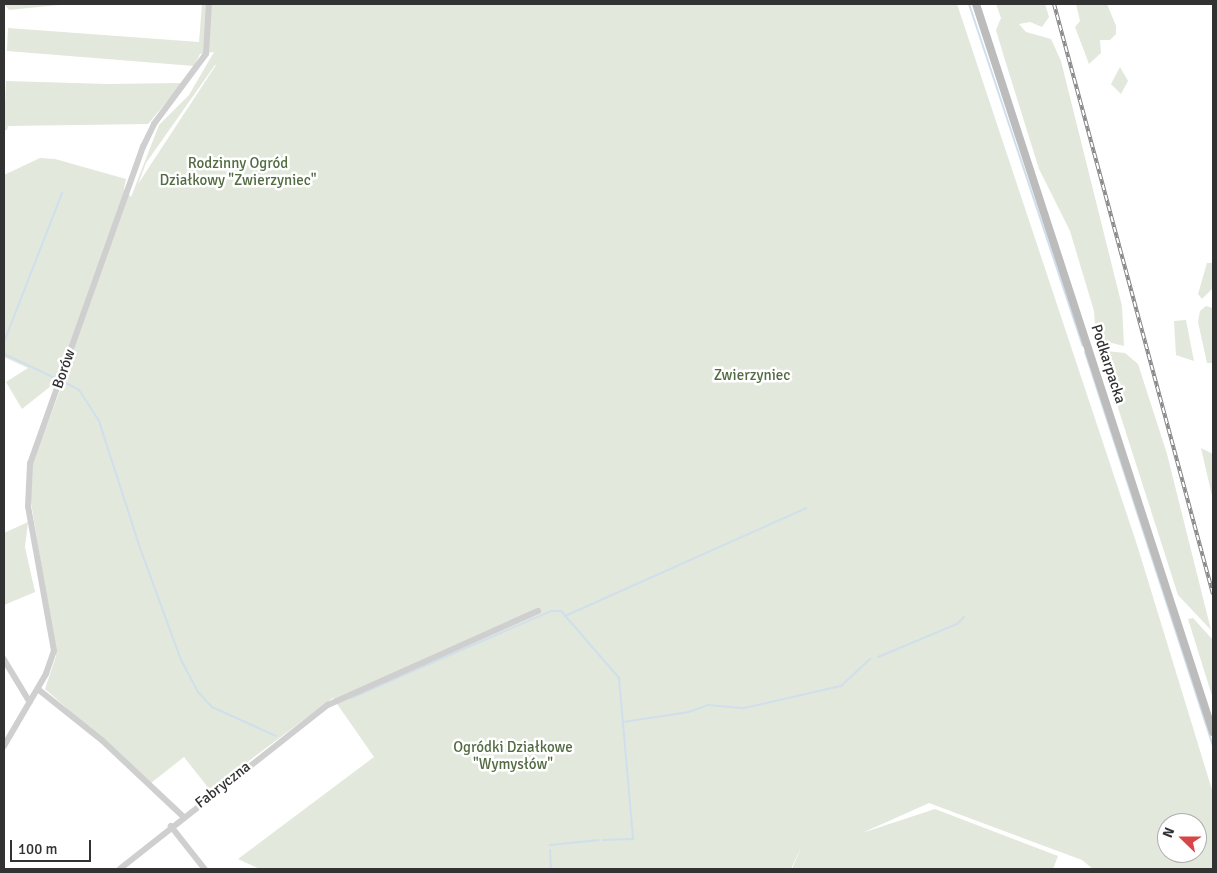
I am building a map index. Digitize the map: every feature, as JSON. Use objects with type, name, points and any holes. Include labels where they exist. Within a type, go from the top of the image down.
[{"type":"main road","name":"Podkarpacka","points":[[976,4],[1213,732]]},
{"type":"street","name":"Borów","points":[[4,746],[38,689],[54,651],[28,507],[30,464],[143,147],[154,124],[206,54],[209,4]]},
{"type":"street","name":"Fabryczna","points":[[120,869],[183,816],[328,704],[538,611]]},
{"type":"street","points":[[4,659],[30,702]]},
{"type":"street","points":[[38,689],[102,740],[183,816]]},
{"type":"street","points":[[171,826],[205,869]]},
{"type":"green space","points":[[4,4],[69,4],[9,10]]},
{"type":"green space","name":"Zwierzyniec","points":[[202,4],[957,4],[1138,548],[1213,793],[1213,869],[1093,869],[1082,860],[929,803],[862,833],[935,809],[1058,856],[1053,869],[792,869],[802,845],[791,869],[260,869],[238,859],[374,757],[333,698],[210,790],[184,757],[151,783],[45,689],[56,656],[30,496],[32,465],[62,385],[56,382],[22,409],[6,382],[28,368],[4,357],[4,175],[40,158],[55,159],[126,179],[124,189],[131,197],[159,125],[189,95],[214,52],[200,54],[194,66],[7,51],[8,28],[199,42]],"holes":[[[216,65],[138,184],[146,163]]]},
{"type":"green space","points":[[996,4],[1045,4],[1049,17],[1042,27],[1030,22],[1019,24],[1026,32],[1051,39],[1061,61],[1122,306],[1124,346],[1096,339],[1094,311],[1070,231],[1039,169],[1004,57],[996,30],[1001,18]]},
{"type":"green space","points":[[1076,4],[1107,4],[1116,26],[1116,34],[1110,40],[1100,40],[1101,53],[1089,64],[1075,27],[1080,21]]},
{"type":"green space","points":[[1120,67],[1128,81],[1121,94],[1111,84]]},
{"type":"green space","points":[[6,81],[107,84],[182,83],[148,124],[8,126],[7,130],[4,130]]},
{"type":"green space","points":[[1207,263],[1213,263],[1213,288],[1202,299],[1198,294]]},
{"type":"green space","points":[[1206,306],[1213,308],[1213,363],[1207,363],[1198,322],[1200,311]]},
{"type":"green space","points":[[1186,320],[1194,361],[1176,355],[1174,321]]},
{"type":"green space","points":[[1106,351],[1125,353],[1138,364],[1167,454],[1211,630],[1178,595],[1103,361]]},
{"type":"green space","points":[[1201,448],[1213,454],[1213,500]]},
{"type":"green space","points":[[28,522],[25,547],[35,592],[4,605],[4,533]]},
{"type":"green space","points":[[1193,618],[1213,640],[1213,699],[1188,619]]},
{"type":"waterway","points":[[969,4],[1083,346]]},
{"type":"waterway","points":[[4,342],[62,193]]},
{"type":"waterway","points":[[1085,352],[1213,747]]},
{"type":"waterway","points":[[4,354],[57,379]]},
{"type":"waterway","points":[[64,382],[79,390],[99,421],[140,548],[181,660],[198,692],[212,707],[276,736]]},
{"type":"waterway","points":[[565,616],[806,508]]},
{"type":"waterway","points":[[351,698],[551,611],[561,611],[619,678],[633,839],[603,840]]},
{"type":"waterway","points":[[878,657],[957,624],[964,617]]},
{"type":"waterway","points":[[623,722],[689,712],[708,705],[744,708],[841,686],[870,659]]},
{"type":"waterway","points":[[550,845],[599,840]]},
{"type":"waterway","points":[[550,850],[551,869]]},
{"type":"railway","points":[[1054,4],[1213,594]]},
{"type":"park label","name":"Rodzinny Ogród Działkowy \"Zwierzyniec\"","points":[[238,172]]},
{"type":"park label","name":"Ogródki Działkowe \"Wymysłów\"","points":[[513,756]]}]
